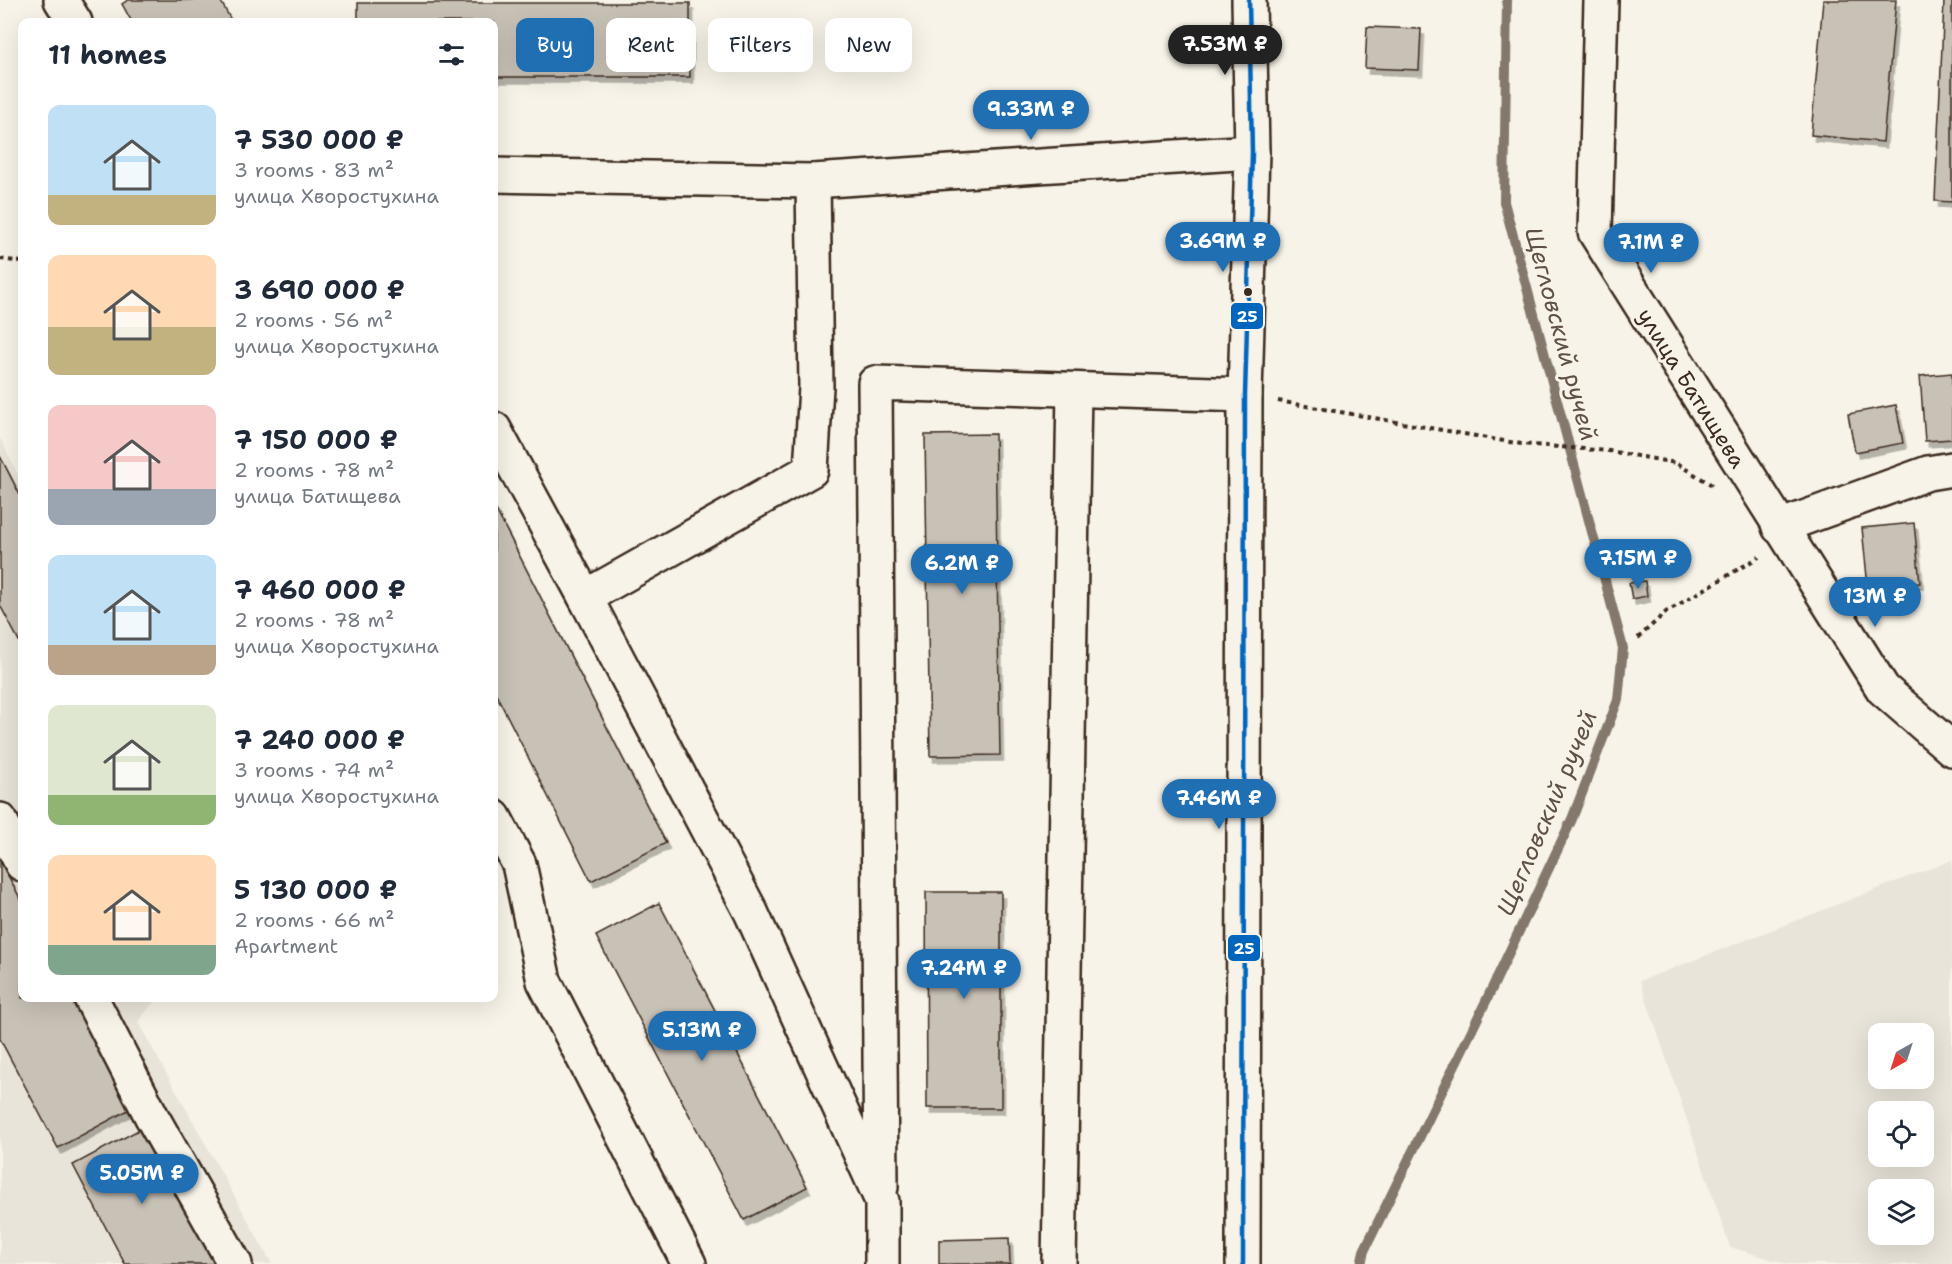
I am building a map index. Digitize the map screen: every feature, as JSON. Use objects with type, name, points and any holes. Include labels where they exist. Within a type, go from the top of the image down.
[{"type":"street","points":[[61,0],[72,18]]},
{"type":"street","points":[[1243,1264],[1245,395],[1252,152],[1249,0]]},
{"type":"street","name":"улица Батищева","points":[[1601,0],[1595,232],[1883,689],[1952,748]]},
{"type":"street","points":[[498,175],[813,181],[1252,152]]},
{"type":"street","points":[[585,597],[810,470],[816,387],[813,181]]},
{"type":"street","points":[[882,1264],[875,383],[1245,395]]},
{"type":"street","points":[[1059,1264],[1074,390]]},
{"type":"street","points":[[498,436],[751,912],[882,1201]]},
{"type":"street","points":[[1784,533],[1928,473],[1952,469]]},
{"type":"street","points":[[0,820],[18,856]]},
{"type":"street","points":[[498,825],[519,864],[544,981],[689,1264]]},
{"type":"street","points":[[93,1002],[152,1117],[235,1264]]},
{"type":"path","points":[[0,259],[18,261]]},
{"type":"path","points":[[1245,395],[1521,444],[1609,451],[1676,463],[1713,486]]},
{"type":"path","points":[[1638,638],[1666,612],[1784,533]]},
{"type":"shaded area","points":[[0,438],[18,475],[18,1002],[154,1002],[138,1022],[272,1264],[0,1264]]},
{"type":"shaded area","points":[[1952,860],[1952,1264],[1787,1264],[1730,1247],[1640,981]]},
{"type":"building","points":[[128,0],[220,0],[230,18],[130,18],[122,4]]},
{"type":"building","points":[[1823,0],[1896,0],[1883,142],[1811,135]]},
{"type":"building","points":[[1944,1],[1952,1],[1952,202],[1935,201]]},
{"type":"building","points":[[358,3],[690,3],[690,18],[606,18],[606,72],[690,72],[690,77],[498,77],[498,18],[358,18]]},
{"type":"building","points":[[1367,27],[1421,29],[1419,70],[1365,68]]},
{"type":"building","points":[[1952,373],[1952,439],[1925,441],[1920,376]]},
{"type":"building","points":[[1896,405],[1903,443],[1855,452],[1848,414]]},
{"type":"building","points":[[995,434],[1000,755],[930,756],[925,435]]},
{"type":"building","points":[[0,456],[18,491],[18,639],[0,605]]},
{"type":"building","points":[[498,514],[666,843],[591,881],[498,698]]},
{"type":"building","points":[[1914,523],[1920,583],[1868,587],[1862,528]]},
{"type":"building","points":[[1645,581],[1647,596],[1632,599],[1629,583]]},
{"type":"building","points":[[0,860],[18,894],[18,1002],[75,1002],[132,1108],[58,1148],[0,1039]]},
{"type":"building","points":[[926,892],[1001,892],[1001,1108],[927,1108]]},
{"type":"building","points":[[659,903],[807,1187],[744,1220],[596,936]]},
{"type":"building","points":[[144,1127],[217,1264],[125,1264],[73,1165]]},
{"type":"building","points":[[1009,1238],[1010,1264],[939,1264],[939,1240]]},
{"type":"waterway","name":"Щегловский ручей","points":[[1361,1264],[1364,1251],[1572,819],[1618,700],[1623,648],[1504,202],[1507,0]]},
{"type":"transit line","name":"25","points":[[1243,1264],[1245,395],[1252,152],[1249,0]]}]
